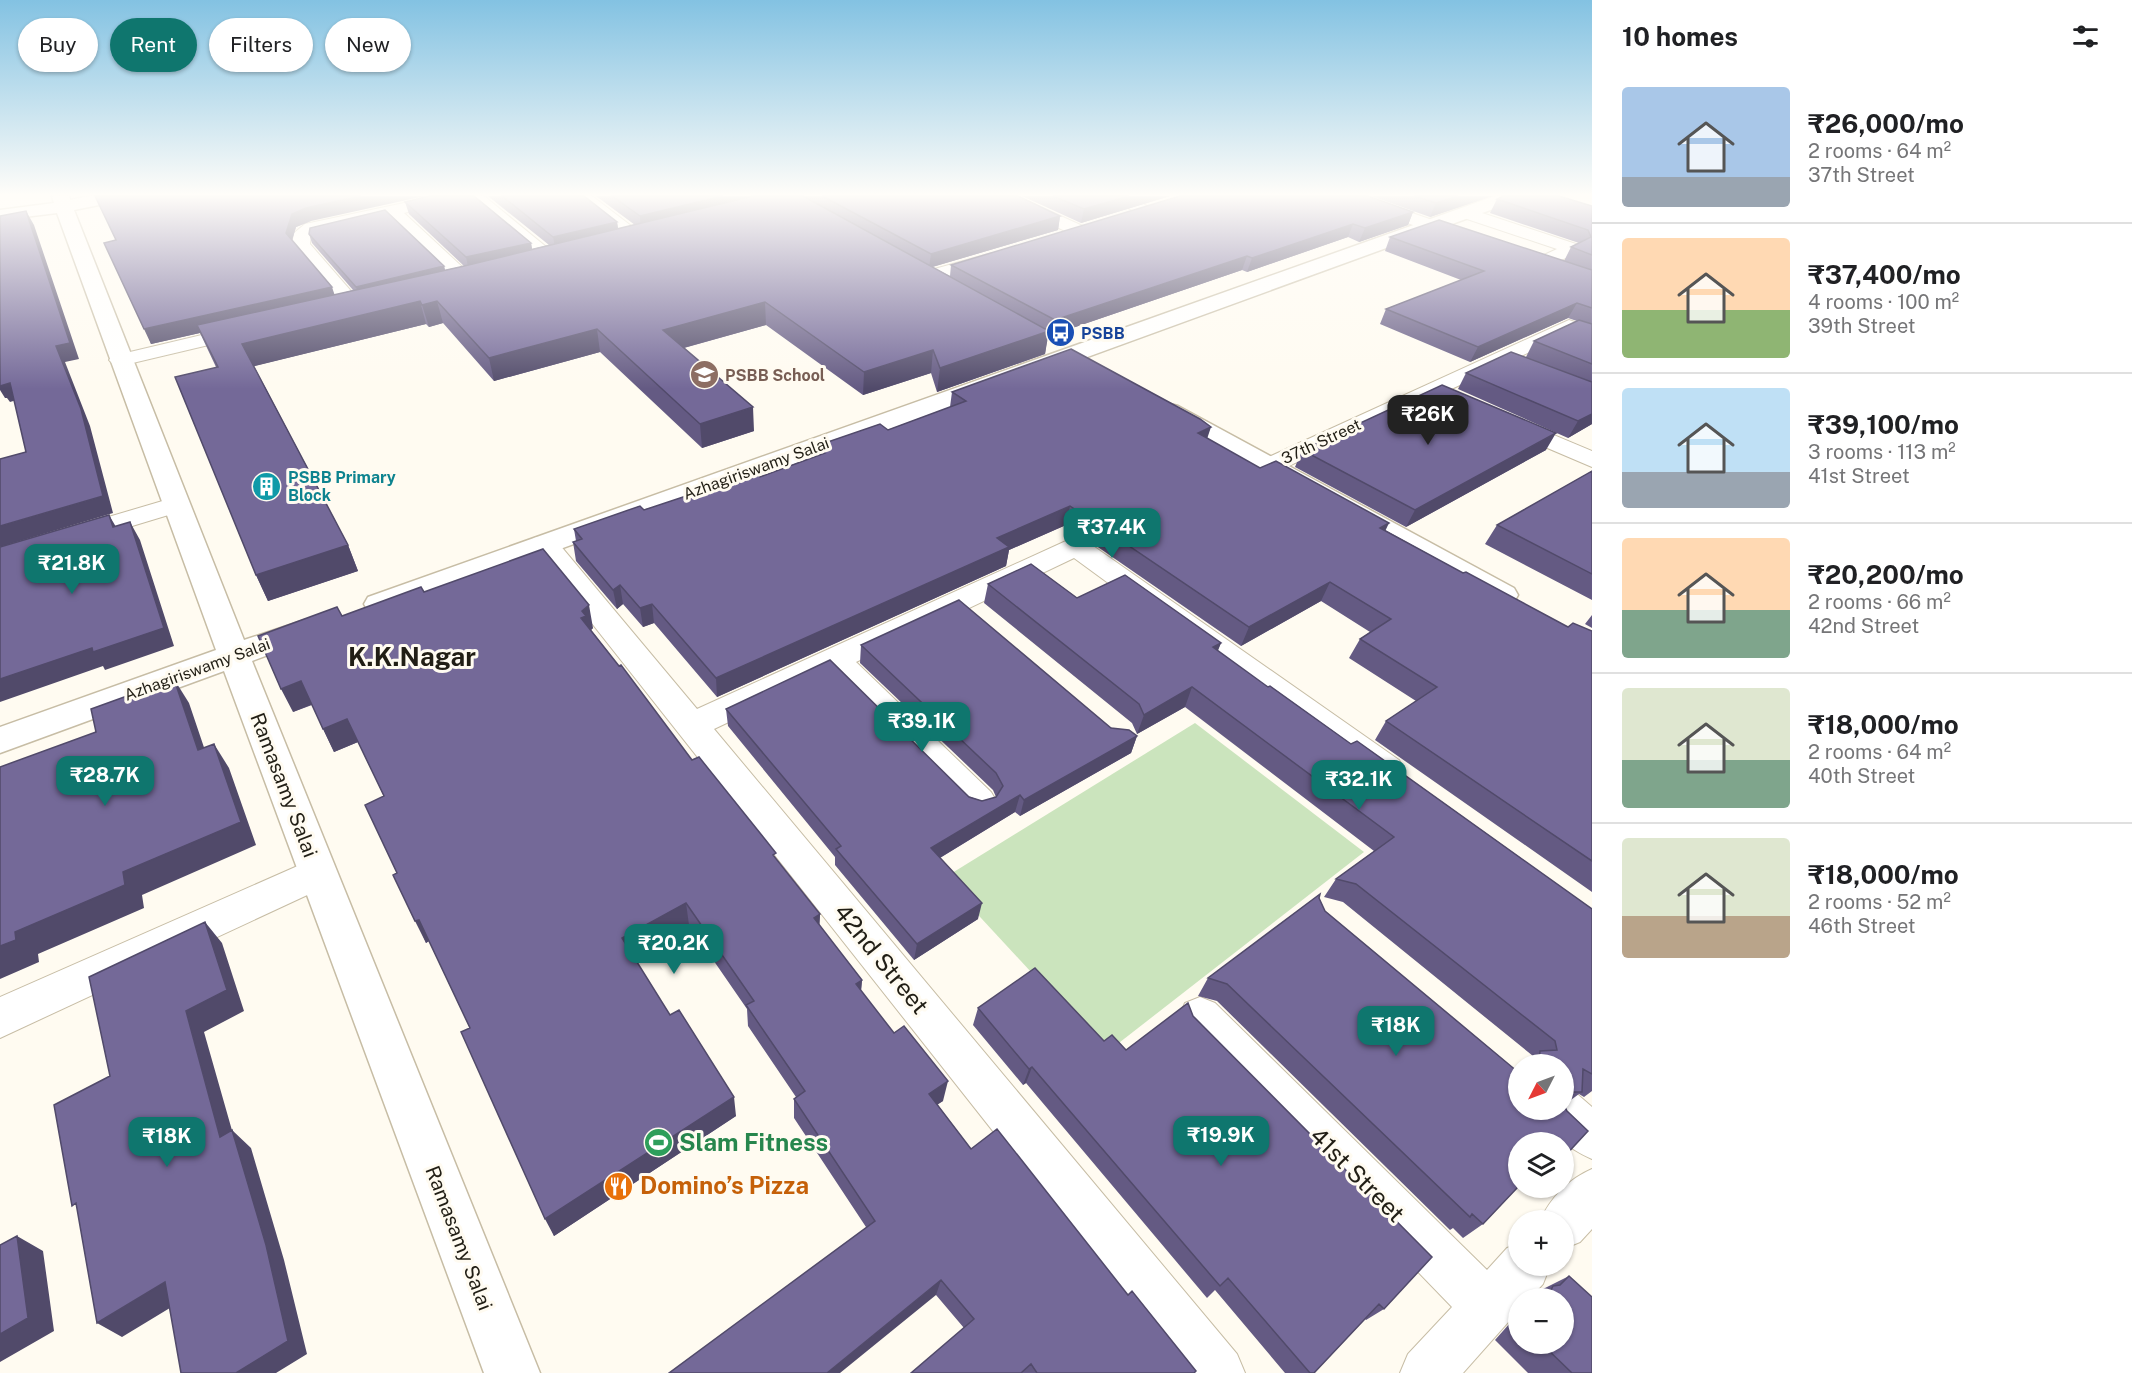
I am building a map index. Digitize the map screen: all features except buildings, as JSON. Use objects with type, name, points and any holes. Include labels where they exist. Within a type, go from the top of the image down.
[{"type":"street","name":"Ramasamy Salai","points":[[77,260],[120,360],[512,1373]]},
{"type":"street","points":[[314,260],[354,306]]},
{"type":"street","points":[[444,260],[465,280]]},
{"type":"street","points":[[530,264],[547,260]]},
{"type":"street","points":[[917,272],[972,260]]},
{"type":"street","name":"Azhagiriswamy Salai","points":[[356,612],[1333,260]]},
{"type":"street","points":[[1534,260],[1570,273]]},
{"type":"street","points":[[917,272],[957,294]]},
{"type":"street","points":[[442,285],[486,275]]},
{"type":"street","points":[[332,311],[376,301]]},
{"type":"street","name":"37th Street","points":[[1269,466],[1569,326],[1592,335]]},
{"type":"street","points":[[120,360],[265,327]]},
{"type":"street","points":[[1038,339],[1098,372]]},
{"type":"street","points":[[1502,357],[1532,369]]},
{"type":"street","points":[[1432,388],[1464,403]]},
{"type":"street","points":[[1148,399],[1519,604]]},
{"type":"street","points":[[1496,417],[1592,460]]},
{"type":"street","points":[[0,558],[176,505]]},
{"type":"street","name":"42nd Street","points":[[544,544],[1218,1373]]},
{"type":"street","points":[[691,726],[1076,547],[1407,784]]},
{"type":"street","points":[[959,600],[986,622]]},
{"type":"street","name":"Azhagiriswamy Salai","points":[[0,740],[323,624]]},
{"type":"street","points":[[835,660],[979,802]]},
{"type":"street","points":[[0,1018],[318,873]]},
{"type":"street","name":"41st Street","points":[[1200,1017],[1488,1307]]},
{"type":"street","points":[[1573,1120],[1592,1136]]},
{"type":"street","points":[[1574,1213],[1592,1193]]},
{"type":"street","points":[[1427,1373],[1516,1276]]},
{"type":"green space","points":[[1195,723],[1364,852],[1106,1053],[944,878]]},
{"type":"place","name":"PSBB","points":[[1060,333]]},
{"type":"place","name":"PSBB School","points":[[704,375]]},
{"type":"place","name":"PSBB Primary Block","points":[[267,486]]},
{"type":"place","name":"Slam Fitness","points":[[658,1143]]},
{"type":"place","name":"Domino’s Pizza","points":[[619,1186]]},
{"type":"district","name":"K.K.Nagar","points":[[412,657]]}]
